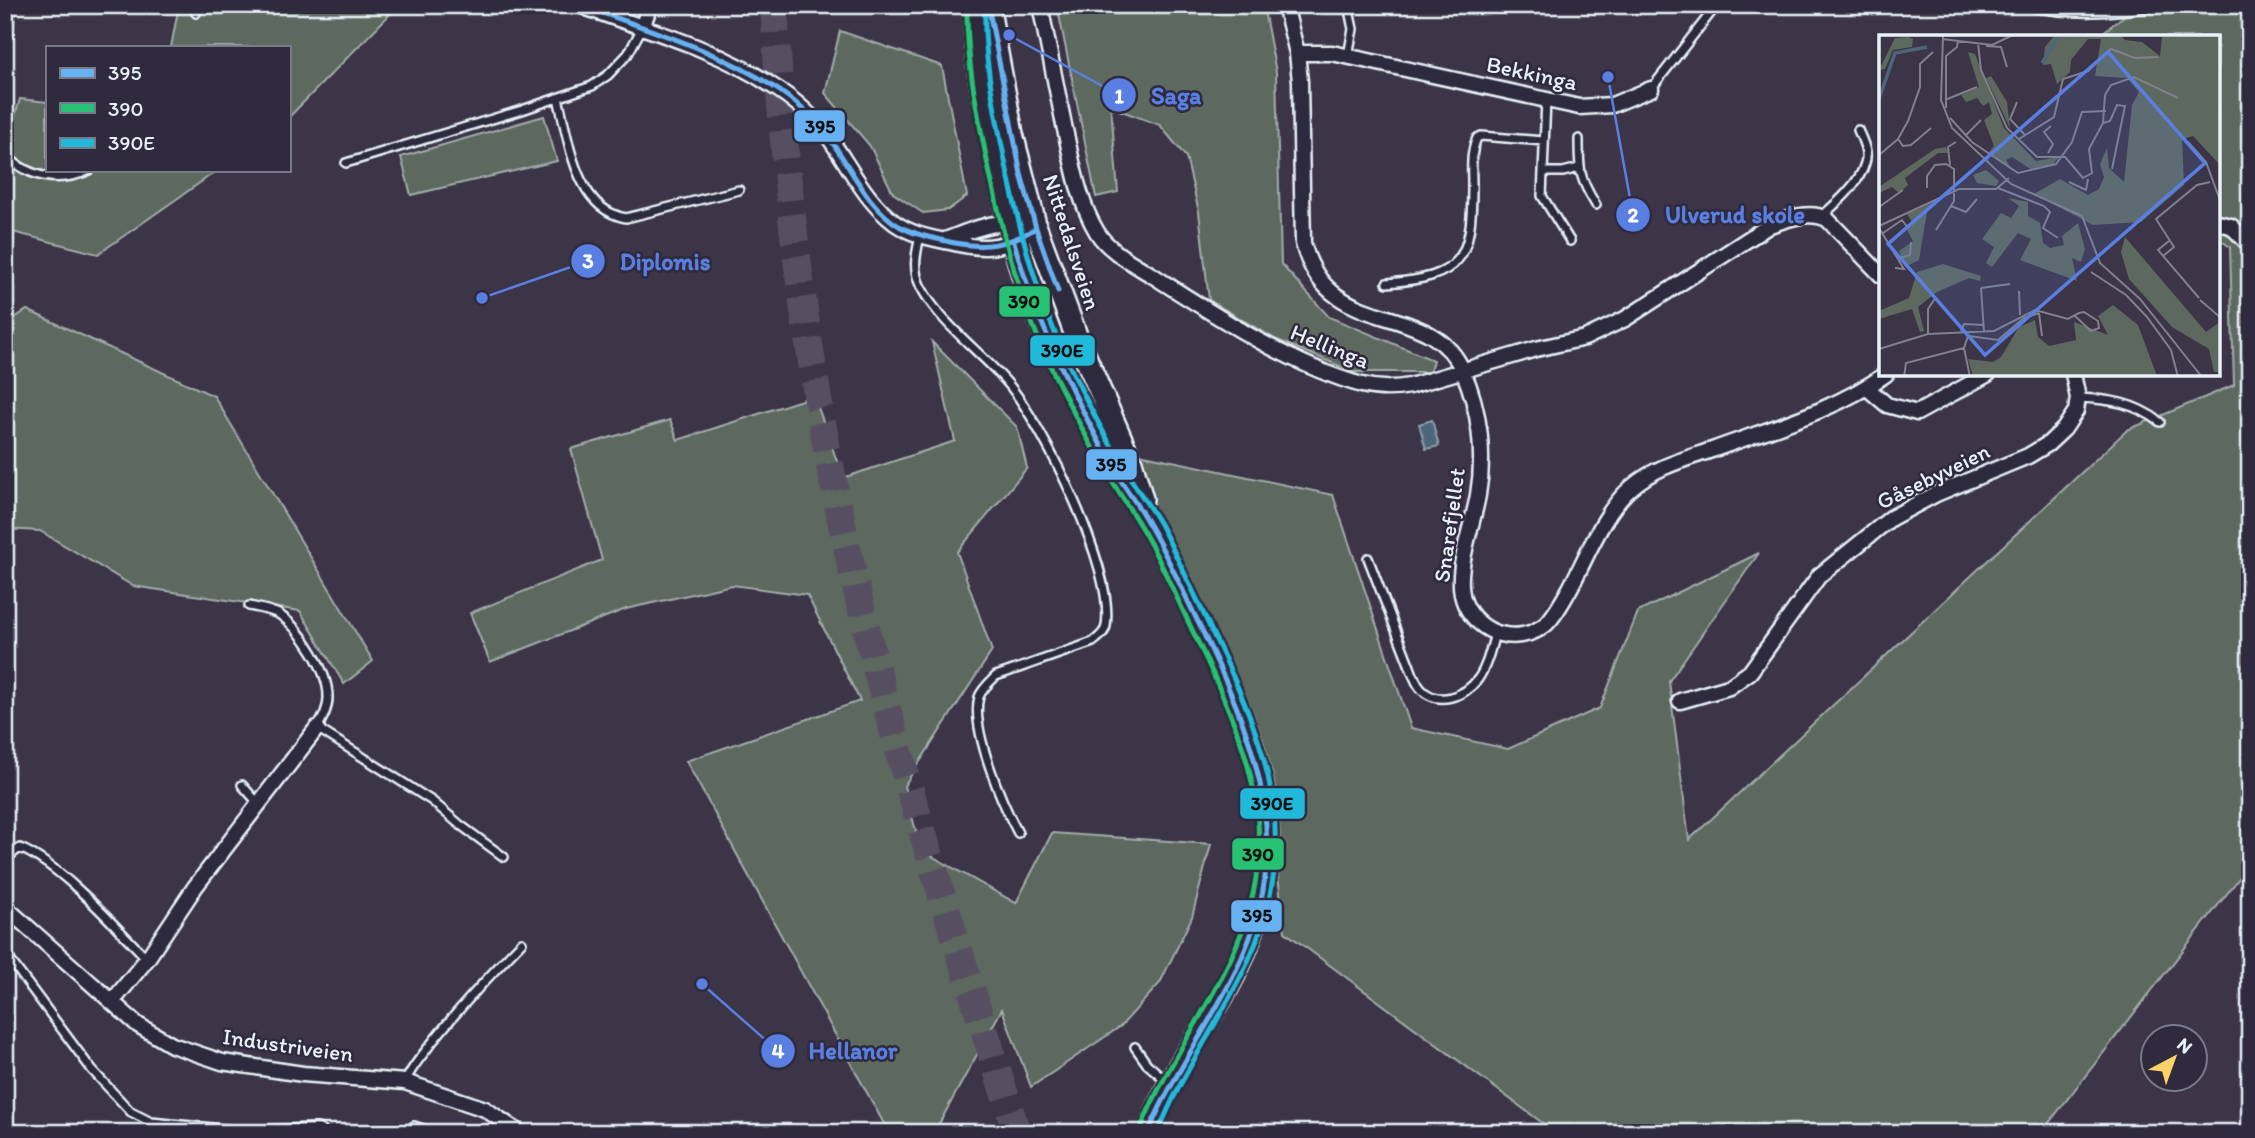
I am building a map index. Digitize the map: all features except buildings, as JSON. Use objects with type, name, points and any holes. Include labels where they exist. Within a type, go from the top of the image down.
[{"type":"main road","name":"Nittedalsveien","points":[[976,5],[985,104],[1022,274],[1053,350],[1113,467],[1151,526],[1226,679],[1248,731],[1262,782],[1268,825],[1264,886],[1248,943],[1228,986],[1169,1084],[1148,1133]]},
{"type":"main road","name":"Nittedalsveien","points":[[988,5],[1012,134],[1036,228],[1077,338],[1130,462],[1151,526]]},
{"type":"street","points":[[579,5],[736,64],[790,98],[829,139],[876,205],[896,223],[920,236],[972,247],[1012,232],[1036,228]]},
{"type":"street","points":[[642,28],[650,5]]},
{"type":"street","name":"Hellinga","points":[[1040,5],[1070,153],[1086,208],[1097,232],[1116,251],[1180,293],[1280,352],[1362,385],[1394,388],[1586,338],[1625,319],[1770,225],[1794,217],[1822,216]]},
{"type":"street","name":"Snarefjellet","points":[[1284,5],[1297,53],[1301,92],[1303,243],[1311,265],[1325,285],[1352,306],[1423,330],[1441,341],[1458,360],[1475,407],[1481,463],[1478,495],[1462,574],[1462,592],[1472,615],[1480,624],[1495,633]]},
{"type":"street","name":"Bekkinga","points":[[1297,53],[1320,52],[1348,56],[1579,107],[1622,102],[1651,89]]},
{"type":"street","points":[[1822,216],[1839,229],[1879,272]]},
{"type":"street","points":[[2220,223],[2231,226],[2250,244]]},
{"type":"street","points":[[944,241],[984,226],[1012,232]]},
{"type":"street","points":[[1495,633],[1521,635],[1545,625],[1562,601],[1605,521],[1629,489],[1652,471],[1788,423],[1867,388],[1883,376]]},
{"type":"street","points":[[1867,388],[1887,405],[1917,413],[1984,376]]},
{"type":"street","points":[[2073,376],[2078,398]]},
{"type":"street","name":"Gåsebyveien","points":[[1680,701],[1729,687],[1751,672],[1819,576],[1891,518],[1936,494],[2028,456],[2048,444],[2064,429],[2076,411],[2078,398]]},
{"type":"street","points":[[112,1002],[147,960],[195,887],[317,727]]},
{"type":"street","name":"Industriveien","points":[[5,907],[138,1024],[172,1045],[222,1062],[303,1074],[405,1082],[485,1109],[520,1133]]},
{"type":"lane","points":[[5,53],[11,5]]},
{"type":"lane","points":[[1348,5],[1353,29],[1348,56]]},
{"type":"lane","name":"Bekkinga","points":[[1651,89],[1717,5]]},
{"type":"lane","points":[[2023,5],[2040,9],[2101,13],[2165,5]]},
{"type":"lane","points":[[346,163],[592,86],[608,75],[628,54],[642,28]]},
{"type":"lane","points":[[558,98],[574,159],[585,188],[598,206],[613,215],[626,218],[739,190]]},
{"type":"lane","points":[[1546,100],[1542,195],[1570,241]]},
{"type":"lane","points":[[1822,216],[1842,198],[1866,163],[1866,153],[1858,130]]},
{"type":"lane","points":[[1387,283],[1429,278],[1447,271],[1458,262],[1465,251],[1470,231],[1472,156],[1477,138],[1481,136],[1544,141]]},
{"type":"lane","points":[[1579,139],[1579,168],[1583,184],[1596,205]]},
{"type":"lane","points":[[5,155],[17,166],[42,177],[69,177],[84,172]]},
{"type":"lane","points":[[1543,172],[1563,172],[1579,168]]},
{"type":"lane","points":[[920,236],[914,265],[920,286],[929,302],[993,367],[1038,426],[1060,471],[1100,569],[1106,613],[1106,628],[1102,634],[1093,642],[996,676],[979,696],[978,708],[984,747],[1003,804],[1018,833]]},
{"type":"lane","points":[[2078,398],[2125,402],[2146,411],[2161,422]]},
{"type":"lane","points":[[1368,558],[1416,681],[1427,693],[1436,698],[1446,698],[1460,695],[1468,689],[1479,678],[1485,666],[1495,633]]},
{"type":"lane","points":[[249,606],[280,615],[300,635],[322,670],[329,695],[327,707],[317,727],[432,801],[504,857]]},
{"type":"lane","points":[[242,785],[258,803]]},
{"type":"lane","points":[[5,859],[20,848],[33,853],[72,885],[147,960]]},
{"type":"lane","points":[[5,936],[17,917]]},
{"type":"lane","points":[[405,1082],[409,1072],[471,995],[522,942]]},
{"type":"lane","points":[[5,953],[92,1070],[131,1112],[151,1122],[244,1131],[317,1128],[327,1133]]},
{"type":"lane","points":[[1135,1047],[1147,1064],[1169,1084]]},
{"type":"lane","points":[[404,1133],[414,1126],[435,1133]]},
{"type":"green space","points":[[179,5],[415,5],[391,13],[290,116],[290,46],[171,46]]},
{"type":"green space","points":[[1057,5],[1263,5],[1276,72],[1281,264],[1329,317],[1433,360],[1430,372],[1354,372],[1275,339],[1209,300],[1199,212],[1186,157],[1160,125],[1111,107],[1118,192],[1096,197]]},
{"type":"green space","points":[[2138,5],[2250,5],[2250,881],[2240,877],[2041,1133],[1556,1133],[1285,932],[1274,844],[1250,737],[1101,446],[1333,495],[1411,728],[1508,749],[1600,708],[1638,612],[1759,553],[1669,681],[1689,840],[2127,430],[2234,385],[2230,247],[2220,240],[2220,35],[2100,35]]},
{"type":"green space","points":[[840,31],[942,66],[967,196],[948,210],[923,213],[893,193],[870,146],[825,93]]},
{"type":"green space","points":[[20,99],[46,102],[46,172],[215,172],[98,254],[5,230],[5,148]]},
{"type":"green space","points":[[544,116],[557,161],[411,195],[401,157]]},
{"type":"green space","points":[[27,310],[214,396],[373,661],[344,684],[300,611],[133,586],[40,531],[5,529],[5,324]]},
{"type":"green space","points":[[932,342],[1017,427],[1027,468],[957,552],[992,651],[904,786],[921,850],[1016,903],[1052,833],[1211,844],[1192,917],[1160,983],[1121,1026],[1031,1087],[1002,1009],[934,1133],[889,1133],[686,761],[860,701],[807,595],[732,585],[626,609],[490,662],[470,613],[602,560],[571,449],[670,420],[678,440],[814,396],[843,478],[955,441]]},
{"type":"water","points":[[1432,420],[1439,446],[1426,449],[1419,424]]},
{"type":"tunnel","points":[[774,5],[787,167],[807,329],[852,569],[904,770],[1017,1133]]},
{"type":"transit line","name":"395","points":[[580,5],[708,52],[780,91],[825,132],[860,186],[878,208],[905,229],[950,242],[984,245],[1015,239],[1036,228]]},
{"type":"transit line","name":"390","points":[[967,5],[970,62],[986,156],[1006,241],[1031,322],[1068,402],[1150,543],[1212,671],[1245,754],[1257,811],[1257,871],[1250,907],[1238,941],[1224,973],[1172,1065],[1140,1130]]},
{"type":"transit line","name":"390E","points":[[985,5],[987,62],[1004,156],[1023,237],[1047,314],[1095,417],[1160,524],[1241,694],[1263,755],[1275,819],[1272,885],[1264,920],[1238,982],[1172,1101],[1158,1133]]},
{"type":"transit line","name":"395","points":[[988,5],[1021,174],[1058,291]]},
{"type":"transit line","name":"395","points":[[1014,242],[1043,326],[1081,408],[1113,468],[1162,547],[1214,656],[1243,724],[1262,795],[1266,867],[1260,905],[1251,935],[1239,965],[1161,1104],[1148,1133]]},
{"type":"place","name":"Saga","points":[[1009,35]]},
{"type":"place","name":"Ulverud skole","points":[[1608,77]]},
{"type":"place","name":"Diplomis","points":[[482,298]]},
{"type":"place","name":"Hellanor","points":[[702,984]]}]
